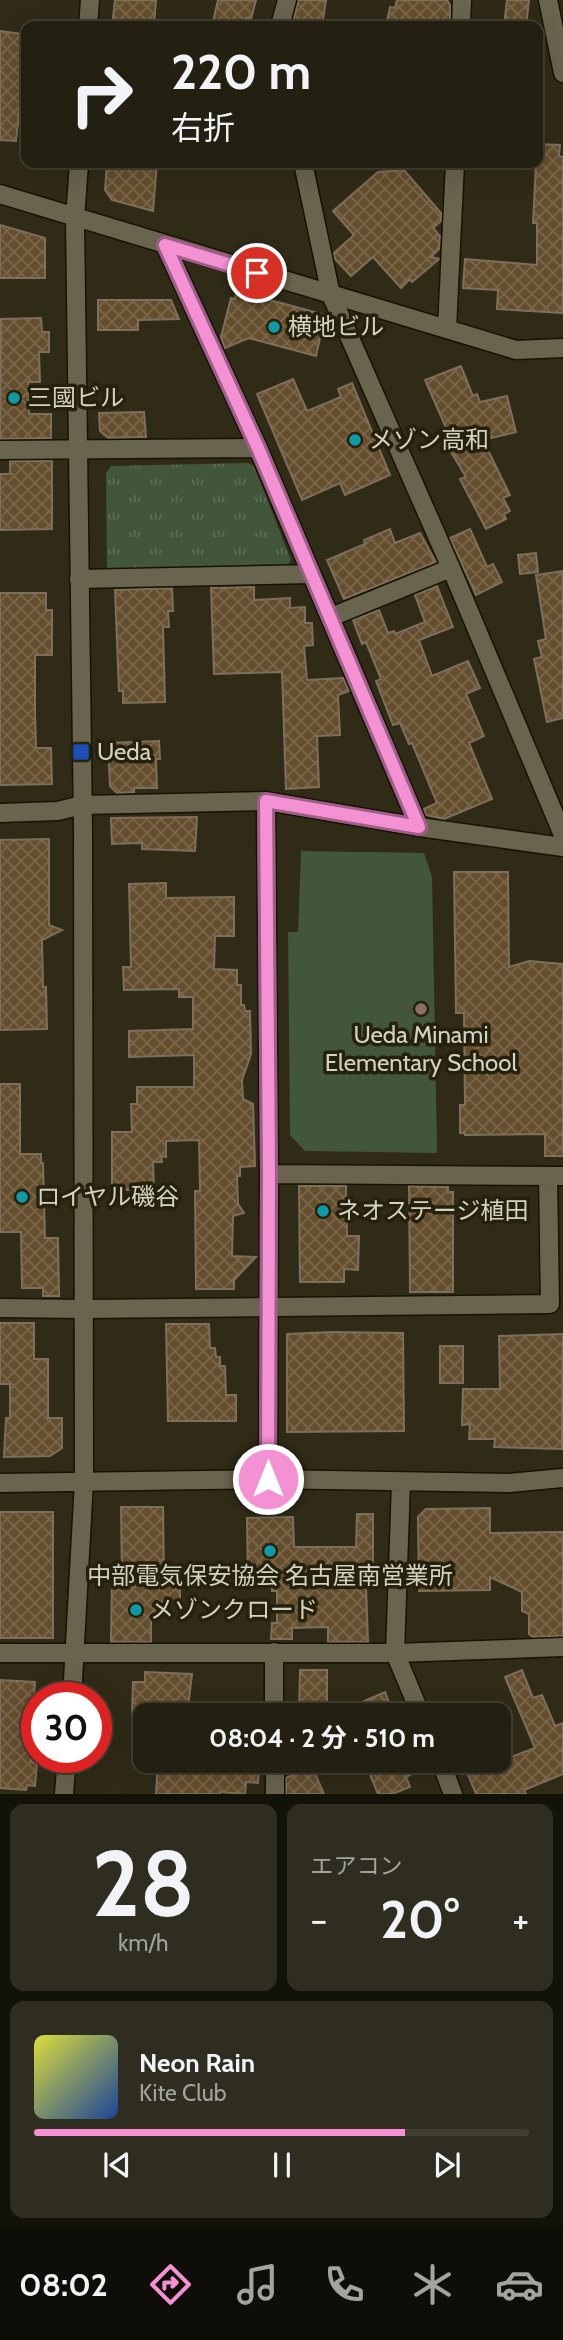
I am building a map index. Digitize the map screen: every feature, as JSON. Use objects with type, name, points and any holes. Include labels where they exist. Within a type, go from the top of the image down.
[{"type":"street","points":[[88,21],[90,0]]},
{"type":"street","points":[[281,21],[287,0]]},
{"type":"street","points":[[461,21],[463,0]]},
{"type":"street","points":[[548,0],[563,73]]},
{"type":"street","points":[[73,1682],[85,1481],[82,805],[75,219],[79,168]]},
{"type":"street","points":[[304,168],[331,295],[451,568],[563,835]]},
{"type":"street","points":[[447,329],[455,168]]},
{"type":"street","points":[[0,194],[75,219],[516,350],[563,348]]},
{"type":"street","points":[[165,245],[258,448],[419,827]]},
{"type":"street","points":[[0,450],[258,448]]},
{"type":"street","points":[[331,617],[451,568]]},
{"type":"street","points":[[79,579],[310,574]]},
{"type":"street","points":[[266,801],[268,1479]]},
{"type":"street","points":[[0,813],[58,811],[82,805],[266,801],[419,827],[563,847]]},
{"type":"street","points":[[0,1308],[550,1304],[556,1176],[269,1174]]},
{"type":"street","points":[[0,1483],[268,1479],[509,1483],[563,1478]]},
{"type":"street","points":[[401,1483],[395,1653],[416,1703]]},
{"type":"street","points":[[0,1653],[395,1653],[563,1647]]},
{"type":"street","points":[[274,1651],[274,1703]]},
{"type":"street","points":[[64,1794],[66,1773]]},
{"type":"street","points":[[275,1773],[275,1794]]},
{"type":"street","points":[[445,1773],[453,1794]]},
{"type":"green space","points":[[248,463],[254,466],[291,560],[287,568],[107,571],[106,473],[111,466]]},
{"type":"green space","points":[[301,851],[424,853],[432,877],[437,1153],[305,1151],[290,1135],[288,932],[298,932]]},
{"type":"building","points":[[115,0],[156,0],[154,21],[113,21]]},
{"type":"building","points":[[218,0],[256,0],[251,19],[213,21]]},
{"type":"building","points":[[298,0],[326,0],[323,21],[293,21]]},
{"type":"building","points":[[397,0],[447,0],[450,5],[450,21],[387,21],[390,7],[395,8]]},
{"type":"building","points":[[507,0],[529,0],[527,21],[505,21]]},
{"type":"building","points":[[0,31],[21,34],[21,95],[16,141],[0,140]]},
{"type":"building","points":[[543,144],[560,145],[559,156],[563,157],[563,313],[497,309],[498,290],[463,288],[465,259],[537,265],[537,223],[533,223],[536,168],[543,168]]},
{"type":"building","points":[[107,168],[157,168],[153,211],[112,200],[105,190]]},
{"type":"building","points":[[404,170],[441,213],[441,221],[433,228],[440,236],[439,249],[431,257],[439,259],[401,288],[373,257],[351,276],[335,259],[334,253],[354,235],[333,211],[378,172]]},
{"type":"building","points":[[0,225],[45,238],[45,278],[0,278]]},
{"type":"building","name":"横地ビル","points":[[237,291],[325,315],[316,356],[249,338],[225,348],[221,337],[231,298],[235,299]]},
{"type":"building","points":[[98,300],[171,300],[179,319],[138,320],[138,330],[98,330]]},
{"type":"building","points":[[41,318],[42,332],[49,332],[49,352],[39,352],[40,382],[28,382],[29,414],[51,414],[51,438],[0,439],[1,319]]},
{"type":"building","points":[[461,366],[473,396],[477,394],[480,402],[507,396],[516,432],[483,440],[510,495],[503,498],[510,511],[504,514],[506,519],[486,529],[460,479],[466,477],[445,442],[451,439],[425,380]]},
{"type":"building","points":[[293,379],[307,411],[341,397],[338,389],[352,383],[390,475],[345,495],[340,483],[302,500],[257,394]]},
{"type":"building","points":[[144,412],[146,437],[108,438],[100,431],[99,413]]},
{"type":"building","points":[[10,461],[52,461],[52,529],[0,530],[0,474],[10,474]]},
{"type":"building","points":[[390,529],[395,543],[420,533],[436,562],[344,599],[327,560],[365,544],[364,540]]},
{"type":"building","points":[[470,529],[487,567],[493,564],[502,582],[476,595],[450,538]]},
{"type":"building","points":[[536,553],[538,572],[520,574],[518,555]]},
{"type":"building","points":[[563,571],[563,718],[547,722],[534,659],[542,657],[538,641],[546,639],[536,575]]},
{"type":"building","points":[[437,586],[453,627],[419,640],[432,676],[468,661],[480,688],[466,694],[484,736],[469,743],[492,799],[444,819],[426,815],[424,809],[437,803],[412,743],[409,744],[400,723],[393,725],[376,681],[381,679],[366,642],[362,644],[353,620],[379,610],[388,633],[394,631],[395,634],[425,622],[415,595]]},
{"type":"building","points":[[254,587],[254,600],[290,598],[290,608],[305,607],[305,623],[312,623],[313,645],[304,646],[307,680],[343,678],[349,691],[338,695],[340,735],[317,736],[319,787],[286,789],[282,672],[214,674],[211,588]]},
{"type":"building","points":[[172,588],[173,611],[168,611],[169,627],[163,627],[165,702],[123,703],[123,691],[119,691],[115,590]]},
{"type":"building","points":[[0,593],[46,593],[46,610],[52,610],[52,655],[35,655],[35,713],[36,748],[51,748],[52,784],[0,785]]},
{"type":"building","points":[[159,741],[160,759],[156,759],[157,788],[134,788],[134,792],[117,793],[110,786],[108,743]]},
{"type":"building","points":[[197,817],[195,851],[142,849],[142,843],[112,844],[111,818]]},
{"type":"building","points":[[49,839],[49,925],[62,930],[42,940],[47,1029],[0,1030],[0,840]]},
{"type":"building","points":[[454,872],[508,872],[509,967],[529,961],[563,964],[563,1156],[545,1156],[545,1134],[460,1133],[460,1105],[465,1105],[464,1013],[456,1013]]},
{"type":"building","points":[[166,883],[166,898],[234,897],[234,936],[215,936],[214,969],[237,970],[237,985],[241,985],[241,1005],[244,1005],[245,1011],[250,1011],[251,1054],[242,1080],[243,1099],[253,1104],[255,1166],[240,1167],[240,1176],[237,1176],[238,1204],[244,1213],[233,1216],[232,1256],[256,1257],[234,1280],[234,1289],[196,1289],[195,1191],[200,1191],[199,1140],[166,1141],[166,1157],[161,1156],[162,1162],[153,1162],[154,1190],[112,1190],[112,1132],[132,1132],[131,1104],[137,1104],[137,1087],[194,1087],[194,1055],[129,1057],[129,1031],[193,1029],[193,997],[179,997],[179,989],[124,990],[123,967],[131,967],[129,884]]},
{"type":"building","points":[[0,1084],[20,1084],[20,1154],[41,1154],[45,1238],[58,1238],[59,1296],[43,1296],[43,1288],[22,1288],[21,1232],[0,1232]]},
{"type":"building","name":"ネオステージ植田","points":[[299,1186],[346,1186],[347,1236],[359,1236],[358,1270],[344,1269],[344,1282],[300,1282]]},
{"type":"building","points":[[409,1186],[448,1187],[448,1192],[453,1192],[453,1292],[410,1292]]},
{"type":"building","points":[[0,1323],[34,1323],[34,1359],[48,1359],[48,1418],[62,1418],[62,1448],[50,1456],[4,1457],[6,1418],[10,1418],[10,1384],[0,1384]]},
{"type":"building","points":[[166,1324],[209,1324],[210,1348],[215,1348],[216,1357],[220,1357],[220,1366],[225,1366],[226,1395],[236,1395],[236,1421],[168,1421]]},
{"type":"building","points":[[403,1333],[404,1431],[287,1432],[287,1334]]},
{"type":"building","points":[[563,1334],[562,1449],[494,1447],[495,1439],[469,1439],[470,1424],[462,1425],[463,1389],[500,1389],[499,1336]]},
{"type":"building","points":[[440,1346],[463,1346],[463,1383],[440,1383]]},
{"type":"building","points":[[121,1507],[163,1507],[164,1578],[180,1578],[180,1602],[160,1602],[160,1618],[151,1619],[151,1642],[111,1642],[112,1580],[122,1580]]},
{"type":"building","points":[[490,1508],[490,1533],[563,1532],[563,1636],[533,1637],[529,1634],[529,1614],[522,1611],[522,1592],[490,1577],[490,1590],[419,1591],[418,1517],[426,1509]]},
{"type":"building","points":[[0,1512],[53,1512],[53,1638],[0,1638]]},
{"type":"building","points":[[357,1514],[373,1514],[373,1586],[366,1586],[368,1642],[328,1642],[328,1627],[292,1628],[292,1639],[271,1639],[272,1623],[277,1623],[277,1591],[272,1591],[272,1585],[248,1585],[247,1518],[293,1517],[294,1547],[356,1547]]},
{"type":"building","points":[[300,1670],[327,1670],[327,1703],[299,1703]]},
{"type":"building","points":[[522,1670],[533,1698],[542,1695],[555,1726],[563,1723],[563,1774],[524,1790],[526,1794],[476,1794],[467,1773],[511,1773],[511,1757],[535,1748],[505,1677]]},
{"type":"building","points":[[145,1672],[192,1674],[189,1703],[133,1703],[132,1715],[133,1682],[145,1682]]},
{"type":"building","points":[[0,1680],[35,1682],[21,1682],[21,1773],[36,1773],[35,1786],[27,1785],[26,1790],[0,1788]]},
{"type":"building","points":[[385,1692],[389,1703],[360,1703]]},
{"type":"building","points":[[157,1773],[259,1773],[258,1783],[246,1782],[245,1794],[156,1794]]},
{"type":"building","points":[[298,1773],[315,1773],[324,1794],[286,1794],[286,1778]]},
{"type":"building","points":[[369,1773],[409,1773],[406,1777],[410,1787],[392,1794],[378,1794]]},
{"type":"place","name":"横地ビル","points":[[274,327]]},
{"type":"place","name":"三國ビル","points":[[14,398]]},
{"type":"place","name":"メゾン高和","points":[[355,440]]},
{"type":"place","name":"Ueda","points":[[81,752]]},
{"type":"place","name":"Ueda Minami Elementary School","points":[[421,1009]]},
{"type":"place","name":"ロイヤル磯谷","points":[[22,1197]]},
{"type":"place","name":"ネオステージ植田","points":[[323,1211]]},
{"type":"place","name":"中部電気保安協会 名古屋南営業所","points":[[270,1551]]},
{"type":"place","name":"メゾンクロード","points":[[136,1610]]},
{"type":"route","points":[[257,273],[165,245],[258,448],[419,827],[266,801],[268,1479]]}]
